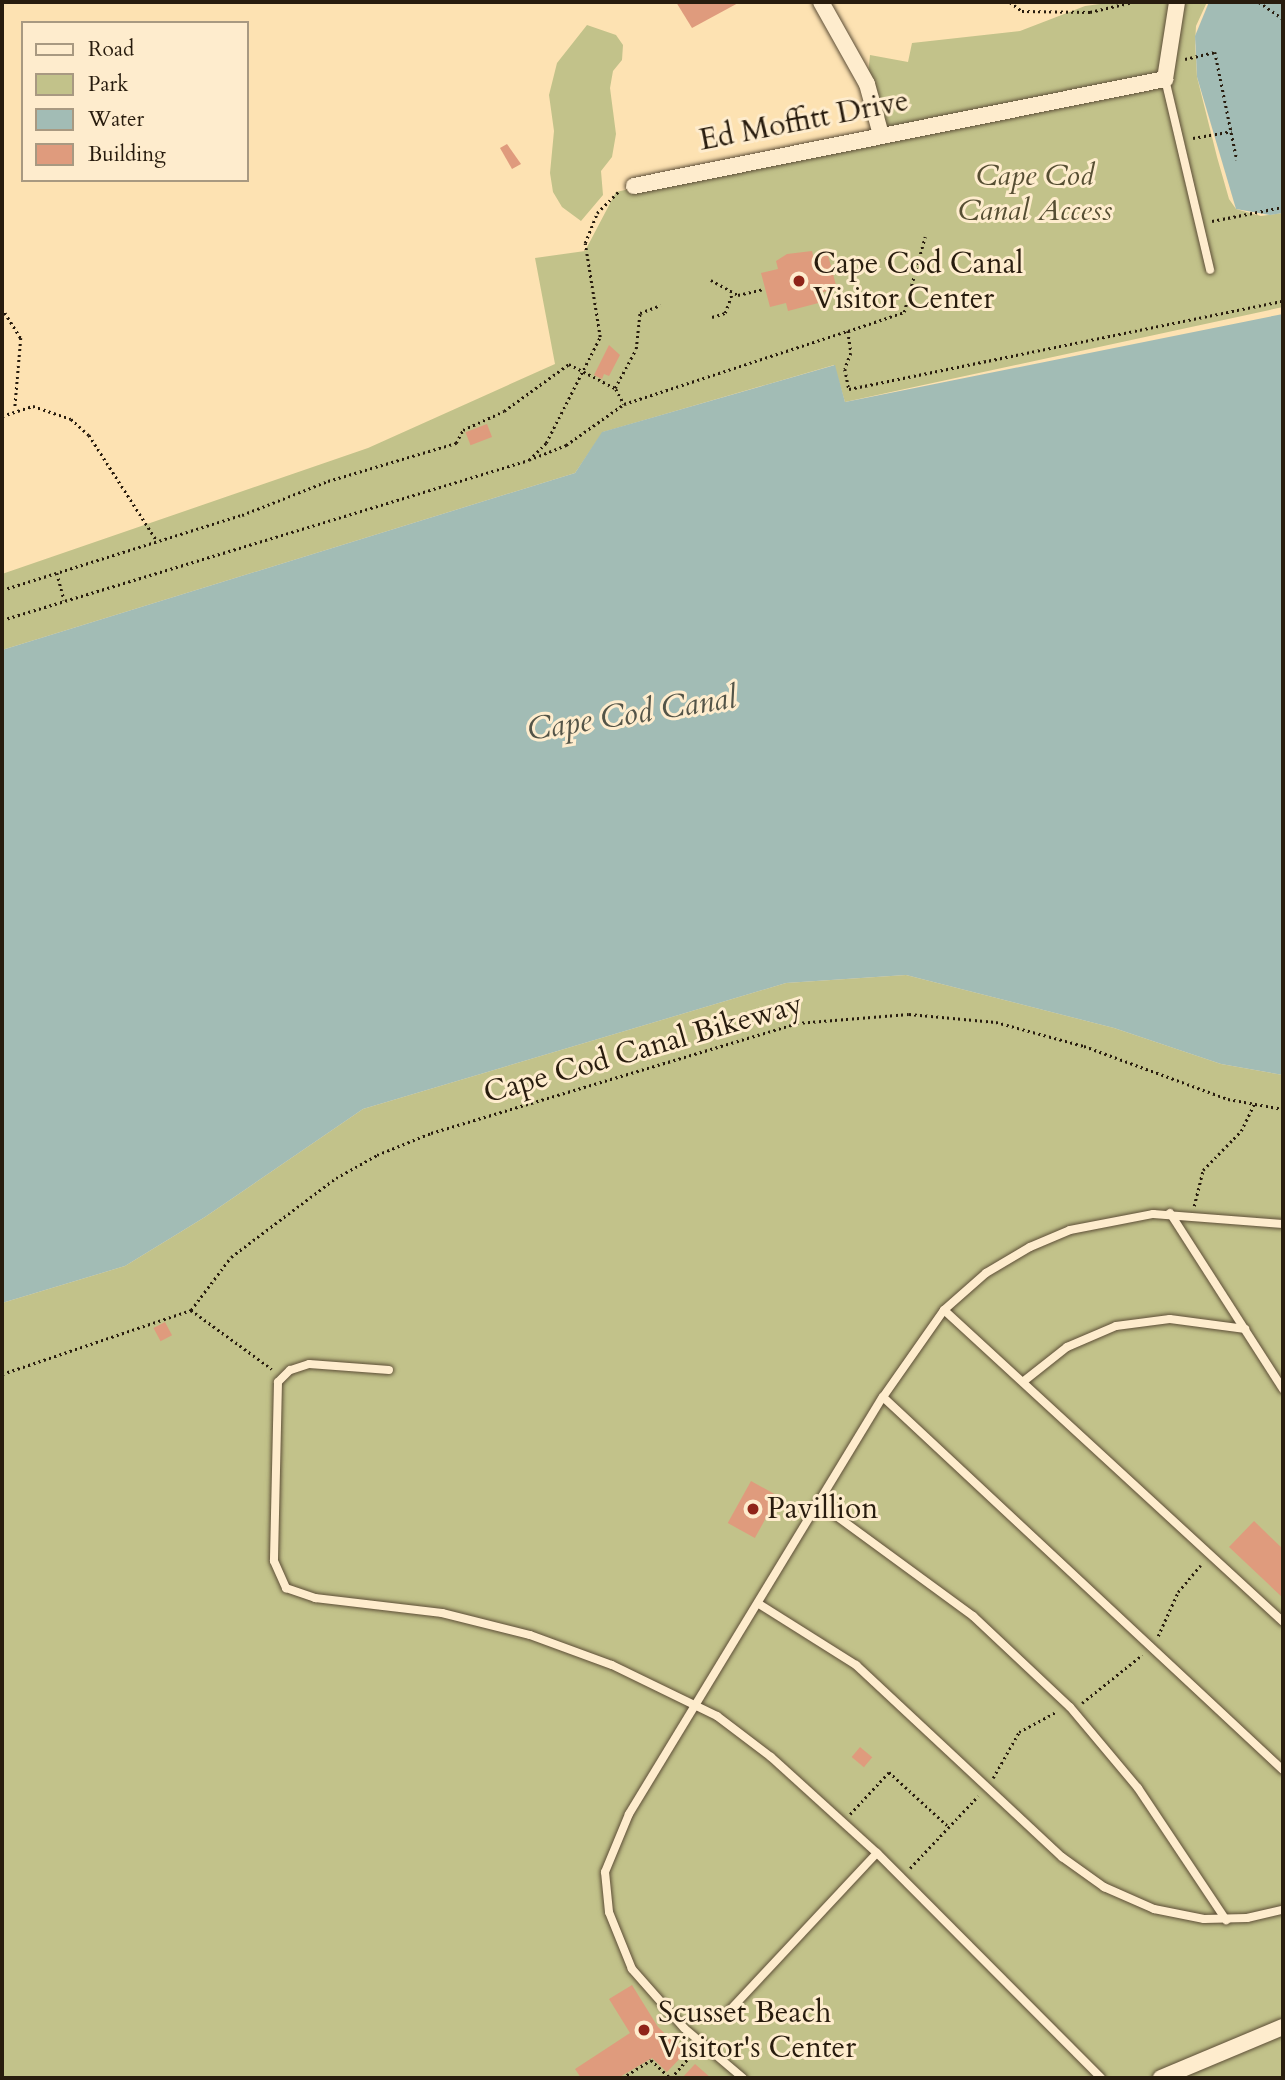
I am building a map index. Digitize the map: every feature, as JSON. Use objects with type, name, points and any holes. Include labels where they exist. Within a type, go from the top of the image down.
[{"type":"street","points":[[821,2],[867,84],[881,135]]},
{"type":"street","points":[[1165,79],[1177,2]]},
{"type":"street","name":"Ed Moffitt Drive","points":[[634,186],[1165,79]]},
{"type":"street","points":[[1161,2078],[1283,2027]]},
{"type":"lane","points":[[1165,79],[1210,270]]},
{"type":"lane","points":[[1170,1213],[1283,1389]]},
{"type":"lane","points":[[743,2078],[701,2044],[632,1969],[618,1941],[604,1889],[619,1834],[883,1397],[944,1310],[979,1279],[1030,1247],[1094,1224],[1170,1213],[1283,1224]]},
{"type":"lane","points":[[944,1310],[1283,1622]]},
{"type":"lane","points":[[1024,1381],[1067,1347],[1116,1326],[1170,1319],[1245,1329]]},
{"type":"lane","points":[[389,1370],[320,1363],[281,1376],[276,1390],[274,1561],[286,1588],[314,1598],[367,1602],[487,1623],[601,1660],[696,1704],[752,1741],[877,1853],[1101,2078]]},
{"type":"lane","points":[[883,1397],[1283,1770]]},
{"type":"lane","points":[[820,1504],[972,1616],[1070,1707],[1138,1788],[1227,1920]]},
{"type":"lane","points":[[759,1604],[836,1650],[876,1681],[1082,1872],[1154,1909],[1227,1920],[1283,1910]]},
{"type":"lane","points":[[729,2011],[877,1853]]},
{"type":"path","points":[[1010,2],[1022,11],[1075,12],[1133,2]]},
{"type":"path","points":[[1259,2],[1283,19]]},
{"type":"path","points":[[1175,61],[1214,52],[1237,160]]},
{"type":"path","points":[[1188,139],[1231,131]]},
{"type":"path","points":[[529,460],[546,443],[558,412],[600,337],[600,323],[585,243],[606,201],[615,192],[634,186]]},
{"type":"path","points":[[1212,221],[1283,207]]},
{"type":"path","points":[[2,620],[529,460],[566,444],[624,404],[904,312],[925,237]]},
{"type":"path","points":[[711,280],[732,294],[764,289]]},
{"type":"path","points":[[712,317],[725,313],[732,294]]},
{"type":"path","points":[[848,331],[851,353],[845,369],[849,389],[1283,301]]},
{"type":"path","points":[[615,388],[636,349],[640,313],[661,305]]},
{"type":"path","points":[[2,308],[21,338],[15,408]]},
{"type":"path","points":[[2,590],[157,542],[328,481],[456,443],[463,430],[504,411],[569,364],[615,388],[624,404]]},
{"type":"path","points":[[2,416],[15,408],[50,408],[89,435],[157,542]]},
{"type":"path","points":[[57,573],[64,600]]},
{"type":"path","name":"Cape Cod Canal Bikeway","points":[[191,1310],[231,1257],[316,1192],[377,1155],[431,1133],[797,1023],[881,1014],[996,1022],[1053,1036],[1196,1089],[1283,1109]]},
{"type":"path","points":[[1192,1214],[1203,1170],[1241,1131],[1254,1104]]},
{"type":"path","points":[[2,1374],[191,1310],[281,1376]]},
{"type":"path","points":[[843,1822],[889,1772],[949,1827]]},
{"type":"path","points":[[622,2078],[651,2060],[670,2078],[701,2044]]},
{"type":"green space","name":"Cape Cod Canal Access","points":[[1115,2],[1207,2],[1196,26],[1197,77],[1229,199],[1236,209],[1261,216],[1283,213],[1283,307],[845,402],[834,365],[603,432],[575,473],[2,650],[2,574],[368,448],[555,364],[535,258],[585,251],[616,192],[880,135],[867,84],[870,55],[908,62],[912,43],[1020,31],[1085,6]]},
{"type":"green space","points":[[587,25],[616,35],[623,45],[622,60],[613,71],[610,88],[616,134],[612,157],[601,171],[603,195],[581,221],[562,207],[553,192],[550,173],[554,131],[549,95],[557,63]]},
{"type":"green space","points":[[906,975],[1114,1028],[1221,1064],[1283,1075],[1283,2078],[2,2078],[2,1303],[125,1266],[205,1217],[363,1109],[786,983]]},
{"type":"water","points":[[1209,2],[1283,2],[1283,213],[1270,215],[1236,209],[1197,77],[1195,36]]},
{"type":"water","name":"Cape Cod Canal","points":[[1283,314],[1283,1075],[1221,1064],[1114,1028],[906,975],[786,983],[363,1109],[205,1217],[125,1266],[2,1303],[2,650],[575,473],[602,432],[835,365],[845,402]]},
{"type":"building","points":[[676,2],[740,2],[692,28]]},
{"type":"building","points":[[507,144],[521,164],[512,169],[500,148]]},
{"type":"building","name":"Cape Cod Canal Visitor Center","points":[[812,251],[814,259],[828,255],[837,289],[823,292],[826,301],[788,311],[786,303],[770,307],[761,273],[778,269],[776,261],[787,254]]},
{"type":"building","points":[[609,345],[620,355],[609,376],[604,374],[602,379],[594,375]]},
{"type":"building","points":[[487,424],[492,437],[471,445],[466,432]]},
{"type":"building","points":[[165,1322],[172,1335],[161,1341],[154,1328]]},
{"type":"building","name":"Pavillion","points":[[751,1481],[778,1496],[755,1538],[728,1523]]},
{"type":"building","points":[[1254,1521],[1283,1549],[1283,1598],[1229,1547]]},
{"type":"building","points":[[860,1747],[872,1757],[864,1767],[852,1757]]},
{"type":"building","name":"Scusset Beach Visitor's Center","points":[[632,1985],[658,2027],[685,2053],[667,2072],[652,2058],[618,2078],[581,2078],[575,2069],[630,2033],[609,1999]]},
{"type":"building","points":[[695,2064],[711,2078],[682,2078]]},
{"type":"place","name":"Cape Cod Canal Visitor Center","points":[[799,281]]},
{"type":"place","name":"Pavillion","points":[[753,1509]]},
{"type":"place","name":"Scusset Beach Visitor's Center","points":[[644,2030]]}]
